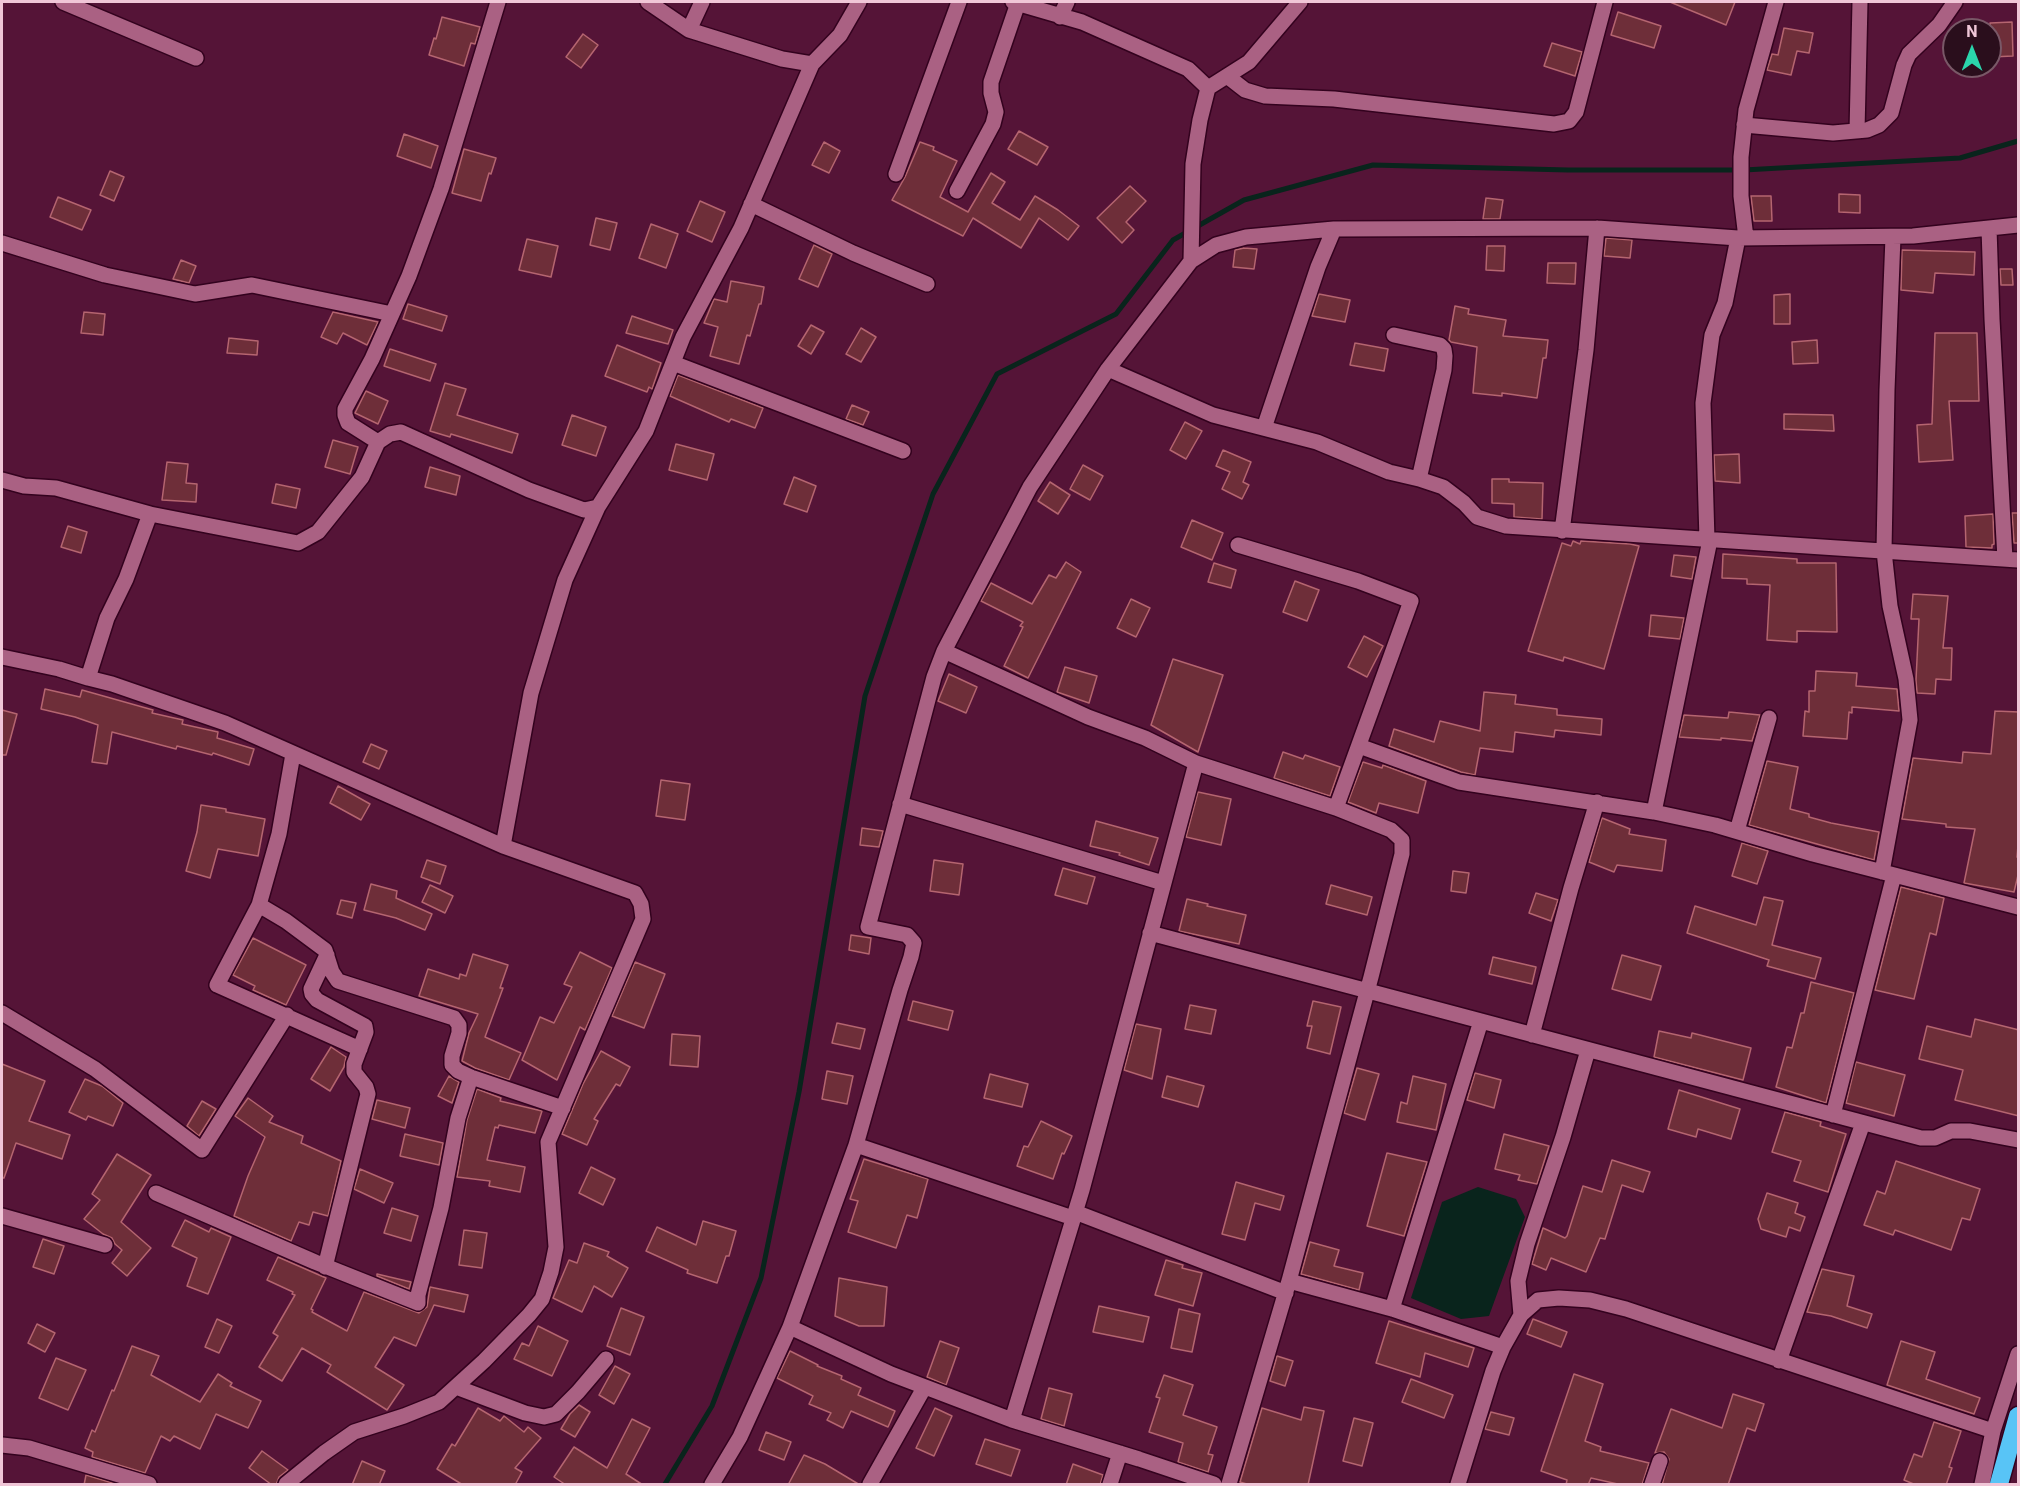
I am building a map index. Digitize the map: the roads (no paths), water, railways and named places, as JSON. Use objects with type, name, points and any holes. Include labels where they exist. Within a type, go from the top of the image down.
[{"type":"highway","points":[[1999,1485],[2019,1416]]},
{"type":"street","points":[[63,2],[195,58]]},
{"type":"street","points":[[378,442],[348,423],[345,409],[372,359],[409,276],[441,189],[498,2]]},
{"type":"street","points":[[648,2],[689,30],[782,59],[812,64]]},
{"type":"street","points":[[689,30],[702,2]]},
{"type":"street","points":[[503,846],[531,693],[565,580],[598,507],[646,431],[683,337],[741,228],[812,64],[840,35],[859,2]]},
{"type":"street","points":[[896,174],[959,2]]},
{"type":"street","points":[[957,190],[993,124],[996,112],[991,93],[991,82],[1016,2],[1082,22],[1188,69],[1208,88]]},
{"type":"street","points":[[1060,17],[1067,2]]},
{"type":"street","points":[[1191,261],[1193,164],[1208,88],[1249,62],[1300,2]]},
{"type":"street","points":[[1227,76],[1245,90],[1265,96],[1334,99],[1554,123],[1569,121],[1576,112],[1605,2]]},
{"type":"street","points":[[1654,812],[1709,540],[1703,403],[1712,335],[1725,303],[1742,238],[1741,157],[1746,111],[1776,2]]},
{"type":"street","points":[[1857,131],[1860,2]]},
{"type":"street","points":[[1744,125],[1833,133],[1867,130],[1879,125],[1891,113],[1909,54],[1939,26],[1955,2]]},
{"type":"street","points":[[751,204],[853,254],[927,284]]},
{"type":"street","points":[[712,1485],[740,1437],[790,1327],[856,1145],[914,943],[907,935],[868,927],[934,677],[944,651],[1030,487],[1108,369],[1191,261],[1216,245],[1246,237],[1334,229],[1597,228],[1742,238],[1893,237],[2019,225]]},
{"type":"street","points":[[1562,531],[1586,350],[1597,228]]},
{"type":"street","points":[[1108,369],[1213,415],[1317,442],[1389,472],[1443,487],[1464,503],[1477,517],[1506,526],[2012,560],[1992,319],[1989,228]]},
{"type":"street","points":[[1264,428],[1318,267],[1334,229]]},
{"type":"street","points":[[1833,1115],[1888,874],[1910,720],[1906,679],[1890,606],[1884,551],[1893,237]]},
{"type":"street","points":[[2,243],[105,275],[195,294],[252,285],[392,314]]},
{"type":"street","points":[[1394,335],[1440,345],[1444,349],[1444,370],[1419,479]]},
{"type":"street","points":[[673,363],[903,451]]},
{"type":"street","points":[[2,480],[24,486],[56,488],[150,514],[298,543],[318,532],[362,477],[378,442],[390,434],[401,432],[529,490],[584,510],[598,507]]},
{"type":"street","points":[[88,678],[106,618],[126,579],[150,514]]},
{"type":"street","points":[[1238,545],[1358,581],[1411,601],[1336,808]]},
{"type":"street","points":[[944,651],[1088,717],[1145,738],[1196,763],[1336,808],[1391,830],[1402,840],[1402,854],[1288,1287],[1228,1485]]},
{"type":"street","points":[[2,657],[59,669],[112,684],[225,723],[503,846],[635,893],[641,904],[643,920],[548,1142],[556,1247],[542,1299],[484,1362],[439,1402],[354,1432],[324,1453],[286,1485]]},
{"type":"street","points":[[1737,831],[1770,718]]},
{"type":"street","points":[[1359,746],[1460,782],[1654,812],[1737,831],[1813,854],[2019,907]]},
{"type":"street","points":[[293,754],[279,834],[259,905],[217,985],[360,1049]]},
{"type":"street","points":[[1012,1420],[1074,1215],[1196,763]]},
{"type":"street","points":[[1532,1035],[1571,888],[1597,802]]},
{"type":"street","points":[[900,804],[1163,883]]},
{"type":"street","points":[[259,905],[320,945],[338,981],[454,1018],[459,1025],[459,1033],[452,1056],[452,1065],[471,1077],[563,1108]]},
{"type":"street","points":[[1150,933],[1921,1138],[1935,1138],[1951,1131],[1970,1131],[2019,1140]]},
{"type":"street","points":[[325,1267],[368,1094],[366,1087],[354,1072],[354,1064],[366,1032],[365,1026],[317,1000],[312,994],[311,989],[327,955]]},
{"type":"street","points":[[2,1013],[95,1069],[202,1150],[287,1015]]},
{"type":"street","points":[[1392,1309],[1481,1021]]},
{"type":"street","points":[[1521,1315],[1518,1281],[1527,1244],[1563,1137],[1588,1050]]},
{"type":"street","points":[[156,1193],[325,1267],[418,1303],[418,1295],[441,1208],[458,1118],[471,1077]]},
{"type":"street","points":[[1779,1360],[1863,1123]]},
{"type":"street","points":[[856,1145],[1288,1287],[1392,1309],[1503,1347]]},
{"type":"street","points":[[2,1216],[105,1245]]},
{"type":"street","points":[[1458,1485],[1492,1371],[1521,1315],[1538,1300],[1559,1298],[1590,1300],[1626,1309],[1993,1431]]},
{"type":"street","points":[[790,1327],[924,1388],[1012,1420],[1214,1485]]},
{"type":"street","points":[[1982,1485],[1993,1431],[2019,1354]]},
{"type":"street","points":[[456,1387],[525,1413],[544,1417],[556,1414],[606,1359]]},
{"type":"street","points":[[870,1485],[924,1388]]},
{"type":"street","points":[[2,1445],[29,1448],[149,1485]]},
{"type":"street","points":[[1110,1485],[1120,1453]]},
{"type":"street","points":[[1652,1485],[1660,1461]]},
{"type":"waterway","points":[[665,1484],[712,1406],[761,1278],[799,1092],[865,696],[933,494],[997,374],[1116,314],[1173,240],[1244,200],[1373,165],[1568,170],[1744,170],[1960,158],[2018,141]]}]
